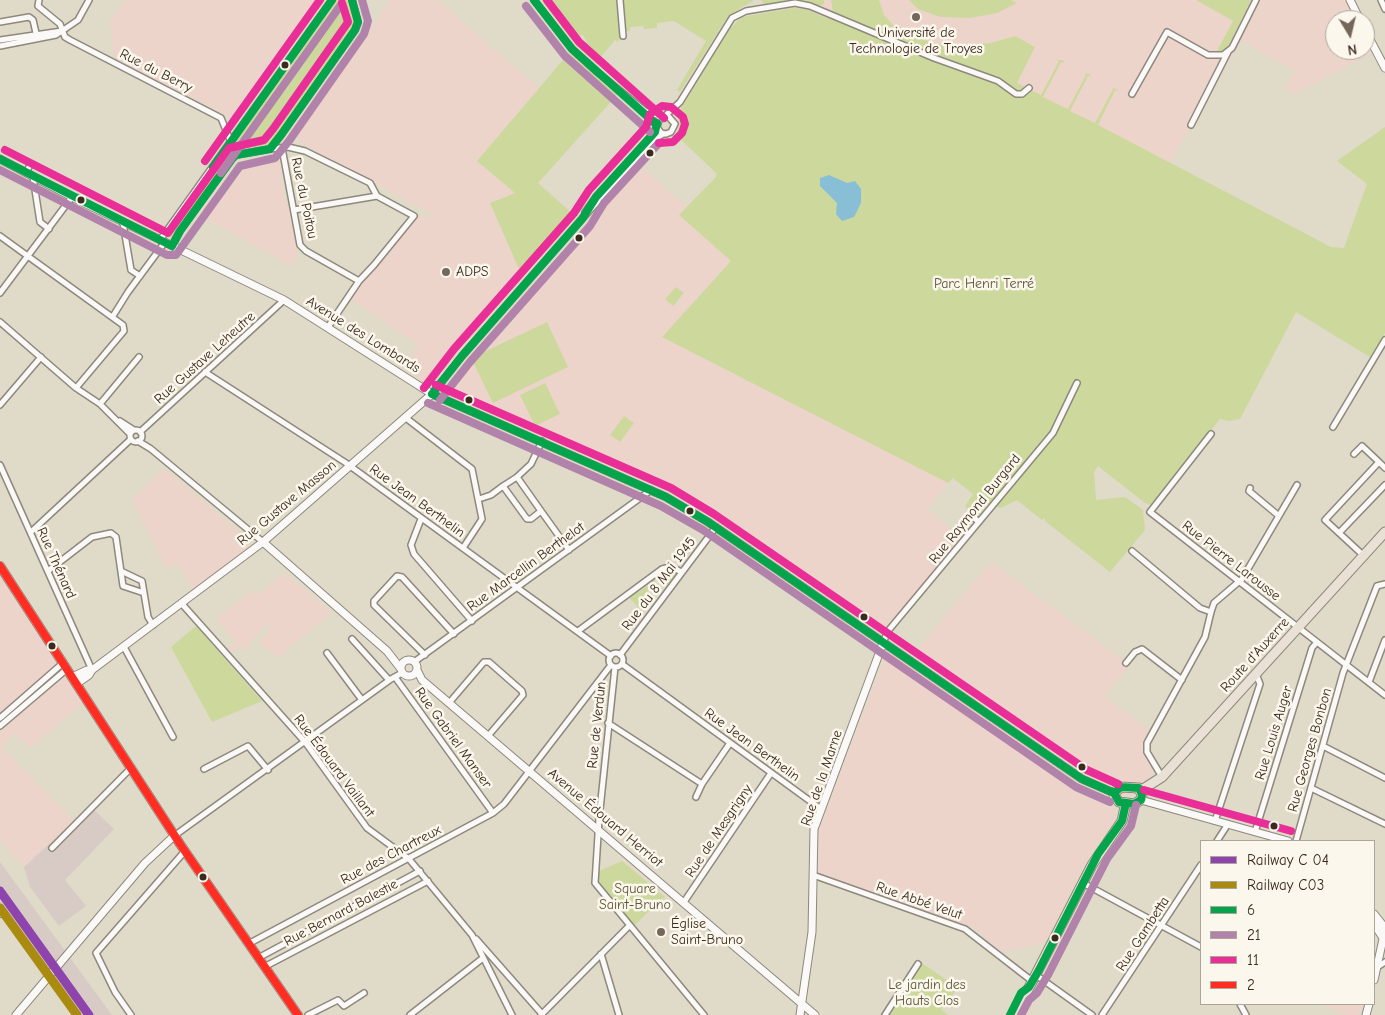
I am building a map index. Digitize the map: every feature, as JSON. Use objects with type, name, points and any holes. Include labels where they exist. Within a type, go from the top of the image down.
[{"type":"main road","name":"Route d'Auxerre","points":[[1141,795],[1162,777],[1385,532]]},
{"type":"main road","points":[[0,566],[174,836],[260,957],[298,1015]]},
{"type":"main road","points":[[1121,786],[1136,787],[1141,795],[1136,804],[1126,804],[1116,800],[1114,793],[1121,786]]},
{"type":"main road","points":[[1015,1015],[1098,854],[1122,821],[1126,804]]},
{"type":"street","name":"Rue du Berry","points":[[39,0],[38,6],[60,24],[62,31],[70,40],[222,118],[229,143]]},
{"type":"street","points":[[0,46],[56,35],[78,20],[89,0]]},
{"type":"street","points":[[113,316],[229,143],[332,0]]},
{"type":"street","points":[[270,149],[355,30],[358,22],[352,0]]},
{"type":"street","points":[[534,0],[572,49],[636,104],[663,134]]},
{"type":"street","points":[[620,0],[619,8],[623,36]]},
{"type":"street","points":[[759,0],[760,8]]},
{"type":"street","points":[[1191,125],[1256,0]]},
{"type":"street","points":[[1380,0],[1385,9]]},
{"type":"street","points":[[432,394],[462,356],[653,140],[671,132],[680,102],[729,21],[740,13],[795,3],[805,4],[934,58],[998,81],[1016,94],[1022,94],[1030,88]]},
{"type":"street","points":[[0,22],[29,17],[33,20],[36,34]]},
{"type":"street","points":[[0,40],[62,31]]},
{"type":"street","points":[[1132,94],[1167,32],[1208,55],[1220,56],[1228,52]]},
{"type":"street","points":[[1375,49],[1385,68]]},
{"type":"street","points":[[582,219],[596,197],[663,117],[680,102]]},
{"type":"street","points":[[636,104],[652,114],[674,122]]},
{"type":"street","points":[[229,143],[236,155]]},
{"type":"street","points":[[172,246],[190,216],[236,155],[282,148],[305,151],[370,184],[377,196],[414,216],[380,259],[359,280],[328,327]]},
{"type":"street","name":"Rue du Poitou","points":[[282,148],[300,245],[359,280]]},
{"type":"street","name":"Avenue des Lombards","points":[[0,159],[123,223],[284,300],[432,394],[651,490],[716,527],[1078,777],[1114,793]]},
{"type":"street","points":[[30,165],[30,175],[40,222],[49,229]]},
{"type":"street","points":[[294,210],[377,196]]},
{"type":"street","points":[[0,293],[30,256],[72,197]]},
{"type":"street","points":[[123,223],[131,270],[140,276]]},
{"type":"street","points":[[0,236],[123,325],[124,331],[76,388]]},
{"type":"street","name":"Rue Gustave Leheutre","points":[[31,532],[284,300]]},
{"type":"street","points":[[0,322],[76,388],[100,404],[263,542],[388,651],[404,673]]},
{"type":"street","points":[[1333,427],[1385,340]]},
{"type":"street","points":[[0,405],[41,357]]},
{"type":"street","points":[[100,404],[139,357]]},
{"type":"street","name":"Rue Jean Berthelin","points":[[205,372],[350,466],[611,656]]},
{"type":"street","name":"Rue Raymond Burgard","points":[[883,643],[888,631],[1052,433],[1077,383]]},
{"type":"street","name":"Rue Gustave Masson","points":[[74,681],[87,670],[92,670],[154,625],[263,542],[432,394]]},
{"type":"street","points":[[406,418],[472,468],[482,519],[463,548]]},
{"type":"street","name":"Rue Pierre Larousse","points":[[1211,434],[1150,512],[1298,627]]},
{"type":"street","points":[[479,498],[491,494],[531,464],[542,441]]},
{"type":"street","points":[[1354,454],[1362,446],[1385,468]]},
{"type":"street","points":[[1364,556],[1325,520],[1379,462]]},
{"type":"street","name":"Rue Thénard","points":[[0,465],[92,670]]},
{"type":"street","points":[[516,477],[569,550]]},
{"type":"street","points":[[1162,777],[1150,758],[1146,747],[1205,637],[1214,603],[1242,579],[1297,485]]},
{"type":"street","points":[[1339,533],[1385,485]]},
{"type":"street","points":[[503,486],[527,518],[531,519],[541,511]]},
{"type":"street","points":[[1250,488],[1249,492],[1279,516]]},
{"type":"street","name":"Rue Marcellin Berthelot","points":[[413,664],[651,490]]},
{"type":"street","points":[[973,517],[979,522]]},
{"type":"street","points":[[421,518],[411,545],[414,554],[472,621]]},
{"type":"street","name":"Rue du 8 Mai 1945","points":[[620,655],[716,527]]},
{"type":"street","points":[[48,571],[92,536],[111,533],[116,537],[124,586],[144,592]]},
{"type":"street","points":[[1132,551],[1200,608],[1211,612]]},
{"type":"street","points":[[578,631],[662,569],[670,567],[682,572]]},
{"type":"street","points":[[121,571],[140,578],[148,617],[154,625]]},
{"type":"street","points":[[425,655],[374,605],[374,601],[397,576],[402,577],[454,634]]},
{"type":"street","name":"Rue Georges Bonbon","points":[[1296,840],[1347,665],[1377,586],[1385,584]]},
{"type":"street","name":"Rue Édouard Vaillant","points":[[182,604],[305,742],[367,828],[408,859],[420,871],[541,1014]]},
{"type":"street","points":[[1298,627],[1385,695]]},
{"type":"street","name":"Rue Gabriel Manser","points":[[352,639],[392,678],[493,812]]},
{"type":"street","points":[[1369,682],[1385,640]]},
{"type":"street","name":"Rue Louis Auger","points":[[1255,832],[1312,648],[1316,642]]},
{"type":"street","name":"Rue de la Marne","points":[[800,1015],[812,932],[814,830],[883,643]]},
{"type":"street","points":[[124,647],[173,737]]},
{"type":"street","points":[[1126,663],[1135,652],[1142,649],[1182,680]]},
{"type":"street","points":[[388,651],[413,664]]},
{"type":"street","points":[[327,653],[362,700]]},
{"type":"street","points":[[620,655],[623,660],[622,664],[613,666],[609,660],[611,656],[620,655]]},
{"type":"street","points":[[449,703],[484,662],[488,662],[522,691],[523,695],[488,736]]},
{"type":"street","points":[[404,673],[402,664],[413,664]]},
{"type":"street","points":[[16,1015],[146,863],[174,836],[268,770],[392,678],[404,673],[413,675],[413,664]]},
{"type":"street","name":"Avenue Édouard Herriot","points":[[413,664],[422,680]]},
{"type":"street","name":"Rue Jean Berthelin","points":[[622,664],[821,809]]},
{"type":"street","points":[[0,718],[65,666]]},
{"type":"street","points":[[0,726],[65,666]]},
{"type":"street","name":"Rue de Verdun","points":[[613,666],[595,883],[704,1015]]},
{"type":"street","name":"Rue des Chartreux","points":[[250,943],[408,859],[504,804],[613,666]]},
{"type":"street","name":"Avenue Édouard Herriot","points":[[404,673],[422,680],[815,1015]]},
{"type":"street","points":[[1215,821],[1260,684],[1256,674]]},
{"type":"street","points":[[608,723],[702,784]]},
{"type":"street","points":[[696,796],[730,743]]},
{"type":"street","points":[[204,769],[248,746],[268,770]]},
{"type":"street","points":[[1323,746],[1385,778]]},
{"type":"street","points":[[52,848],[130,769]]},
{"type":"street","name":"Rue de Mesgrigny","points":[[684,902],[772,773]]},
{"type":"street","points":[[1311,788],[1385,824]]},
{"type":"street","points":[[1141,795],[1215,821],[1278,840]]},
{"type":"street","points":[[1218,840],[1228,824]]},
{"type":"street","points":[[131,1015],[115,992],[96,954],[185,851]]},
{"type":"street","name":"Rue Gambetta","points":[[1102,1015],[1200,867]]},
{"type":"street","points":[[260,957],[420,871]]},
{"type":"street","name":"Rue Abbé Velut","points":[[814,875],[965,929],[1034,978],[1092,1015]]},
{"type":"street","name":"Rue Bernard Balestie","points":[[266,966],[428,881]]},
{"type":"street","points":[[1083,883],[1200,946]]},
{"type":"street","points":[[1375,915],[1385,929],[1375,974]]},
{"type":"street","points":[[541,1014],[629,926]]},
{"type":"street","points":[[1375,926],[1384,940]]},
{"type":"street","name":"Rue Édouard Vaillant","points":[[472,934],[512,1015]]},
{"type":"street","points":[[601,954],[619,1015]]},
{"type":"street","points":[[410,1015],[483,958]]},
{"type":"street","points":[[1376,968],[1385,962]]},
{"type":"street","points":[[885,1015],[918,964]]},
{"type":"street","points":[[308,1015],[338,1000],[344,1006],[364,993]]},
{"type":"street","points":[[1242,1005],[1246,1015]]},
{"type":"shaded area","points":[[127,0],[326,0],[238,121],[114,58],[110,20]]},
{"type":"shaded area","points":[[390,0],[437,0],[539,88],[477,161],[515,194],[490,203],[521,275],[455,350],[433,381],[428,384],[404,368],[418,345],[350,298],[420,214],[429,218],[432,214],[299,142],[298,128]]},
{"type":"shaded area","points":[[759,0],[1345,0],[1350,10],[1325,10],[1325,60],[1359,60],[1292,95],[1285,89],[1295,70],[1241,41],[1168,166],[815,16]]},
{"type":"shaded area","points":[[278,154],[283,174],[280,175],[286,204],[289,204],[298,256],[292,266],[199,215],[238,162]]},
{"type":"shaded area","points":[[640,166],[686,206],[679,215],[731,261],[662,337],[948,483],[927,510],[962,536],[884,630],[728,522],[725,526],[678,496],[619,466],[448,393],[447,389],[468,358]]},
{"type":"shaded area","points":[[164,469],[249,540],[250,547],[193,591],[178,563],[166,568],[132,500]]},
{"type":"shaded area","points":[[991,562],[1130,665],[1104,696],[1150,731],[1143,746],[1153,770],[1152,774],[1135,794],[1120,796],[913,655]]},
{"type":"shaded area","points":[[285,573],[331,613],[278,657],[259,642],[271,629],[266,625],[244,650],[238,645],[232,653],[228,649],[236,641],[216,619],[254,590],[257,595]]},
{"type":"shaded area","points":[[0,577],[83,703],[32,747],[13,734],[1,746],[74,821],[24,867],[0,839]]},
{"type":"shaded area","points":[[891,654],[1114,807],[1115,821],[1094,848],[1045,943],[1002,952],[974,928],[820,873],[818,870],[819,830],[885,656]]},
{"type":"shaded area","points":[[90,806],[114,829],[65,880],[86,906],[59,926],[30,887],[24,867]]},
{"type":"shaded area","points":[[0,862],[112,1015],[77,1015],[0,906]]},
{"type":"shaded area","points":[[1323,1005],[1363,1005],[1359,1015],[1348,1015]]},
{"type":"green space","points":[[334,0],[350,0],[356,20],[354,29],[273,142],[266,146],[236,149],[233,140]]},
{"type":"green space","points":[[541,0],[753,1],[737,10],[725,21],[680,92],[677,90],[706,41],[674,21],[657,23],[657,28],[630,27],[630,31],[624,30],[618,42],[615,40],[600,58],[602,61],[598,65],[581,50],[587,42],[583,35],[570,38]]},
{"type":"green space","points":[[761,0],[824,0],[824,4],[818,7],[798,1],[764,4]]},
{"type":"green space","name":"Parc Henri Terré","points":[[831,0],[879,0],[884,15],[894,26],[908,35],[945,46],[991,43],[1015,36],[1035,47],[1017,83],[1041,95],[1059,61],[1057,60],[1063,60],[1064,63],[1061,62],[1043,97],[1068,109],[1086,75],[1084,74],[1089,74],[1091,77],[1088,76],[1070,111],[1095,123],[1113,89],[1111,88],[1117,89],[1118,91],[1115,90],[1098,125],[1331,247],[1344,248],[1367,184],[1337,161],[1385,127],[1385,333],[1370,357],[1296,312],[1240,419],[1229,421],[1220,419],[1151,505],[1145,503],[1098,466],[1094,472],[1096,500],[1125,497],[1143,510],[1145,530],[1110,572],[1045,521],[1045,518],[1042,520],[1017,500],[1001,508],[984,503],[985,508],[978,516],[974,516],[965,506],[973,494],[953,478],[948,483],[662,337],[731,261],[679,215],[717,174],[676,135],[679,126],[678,116],[680,110],[729,29],[742,17],[794,8],[806,9],[826,18],[833,11]]},
{"type":"green space","points":[[909,0],[1011,0],[1017,3],[997,13],[970,18],[940,17],[918,9]]},
{"type":"green space","points":[[1196,0],[1251,0],[1229,45],[1223,51],[1217,51],[1233,21]]},
{"type":"green space","points":[[569,53],[617,95],[538,183],[574,215],[531,263],[519,269],[490,203],[515,193],[477,161]]},
{"type":"green space","points":[[230,151],[231,157],[177,232],[172,238],[167,237],[167,234],[226,152]]},
{"type":"green space","points":[[676,287],[684,293],[673,306],[665,299]]},
{"type":"green space","points":[[547,322],[568,367],[493,403],[471,358]]},
{"type":"green space","points":[[545,383],[560,414],[535,426],[520,395]]},
{"type":"green space","points":[[624,416],[634,423],[620,442],[610,435]]},
{"type":"green space","points":[[670,569],[677,573],[667,587],[656,579],[640,601],[645,605],[641,611],[628,596],[635,591],[637,593],[649,585],[647,581]]},
{"type":"green space","points":[[196,626],[262,701],[212,722],[171,647]]},
{"type":"green space","name":"Square Saint-Bruno","points":[[622,861],[665,897],[634,926],[602,888],[598,879],[599,871]]},
{"type":"green space","name":"Le jardin des Hauts Clos","points":[[919,961],[958,988],[941,1009],[948,1015],[890,1015]]},
{"type":"water","points":[[829,175],[847,183],[855,181],[861,189],[861,203],[854,217],[842,221],[836,214],[837,203],[820,186],[820,178]]},
{"type":"transit line","name":"11","points":[[205,161],[320,0]]},
{"type":"transit line","name":"6","points":[[213,167],[332,0]]},
{"type":"transit line","name":"6","points":[[0,159],[172,246],[180,231],[232,159],[236,155],[270,149],[281,135],[355,30],[358,22],[352,0]]},
{"type":"transit line","name":"21","points":[[0,170],[167,255],[176,255],[240,166],[275,158],[289,141],[364,34],[368,21],[362,0]]},
{"type":"transit line","name":"6","points":[[534,0],[572,49],[657,125]]},
{"type":"transit line","name":"11","points":[[547,0],[579,42],[664,118]]},
{"type":"transit line","name":"11","points":[[5,150],[168,233],[229,148],[264,140],[273,129],[348,22],[342,3]]},
{"type":"transit line","name":"21","points":[[221,173],[340,6]]},
{"type":"transit line","name":"21","points":[[526,6],[565,56],[650,132]]},
{"type":"transit line","name":"11","points":[[424,388],[454,349],[574,213],[589,190],[646,127],[650,114],[662,106],[671,107],[683,117],[685,124],[682,133],[673,142],[659,143]]},
{"type":"transit line","name":"6","points":[[432,394],[462,356],[582,219],[596,197],[655,132],[657,123]]},
{"type":"transit line","name":"21","points":[[440,400],[470,362],[590,226],[604,203],[659,143]]},
{"type":"transit line","name":"11","points":[[436,385],[671,488],[714,514],[1087,770],[1118,784]]},
{"type":"transit line","name":"6","points":[[432,394],[666,497],[708,522],[1082,779],[1114,793]]},
{"type":"transit line","name":"21","points":[[428,403],[661,506],[703,530],[1076,787],[1110,802]]},
{"type":"transit line","name":"2","points":[[0,566],[180,844],[298,1015]]},
{"type":"transit line","name":"6","points":[[1121,787],[1139,788],[1142,795],[1141,800],[1134,804],[1119,802],[1114,793],[1121,787]]},
{"type":"transit line","name":"11","points":[[1144,790],[1291,831]]},
{"type":"transit line","name":"6","points":[[1010,1015],[1021,993],[1029,987],[1039,970],[1098,854],[1122,821],[1126,803]]},
{"type":"transit line","name":"21","points":[[1021,1015],[1029,1000],[1037,993],[1048,975],[1107,859],[1131,826],[1136,805]]},
{"type":"transit line","points":[[0,891],[89,1015]]},
{"type":"rail line","name":"C03","points":[[0,908],[77,1015]]},
{"type":"place","name":"Université de Technologie de Troyes","points":[[916,17]]},
{"type":"place","name":"ADPS","points":[[446,272]]},
{"type":"place","name":"Église Saint-Bruno","points":[[661,932]]}]
